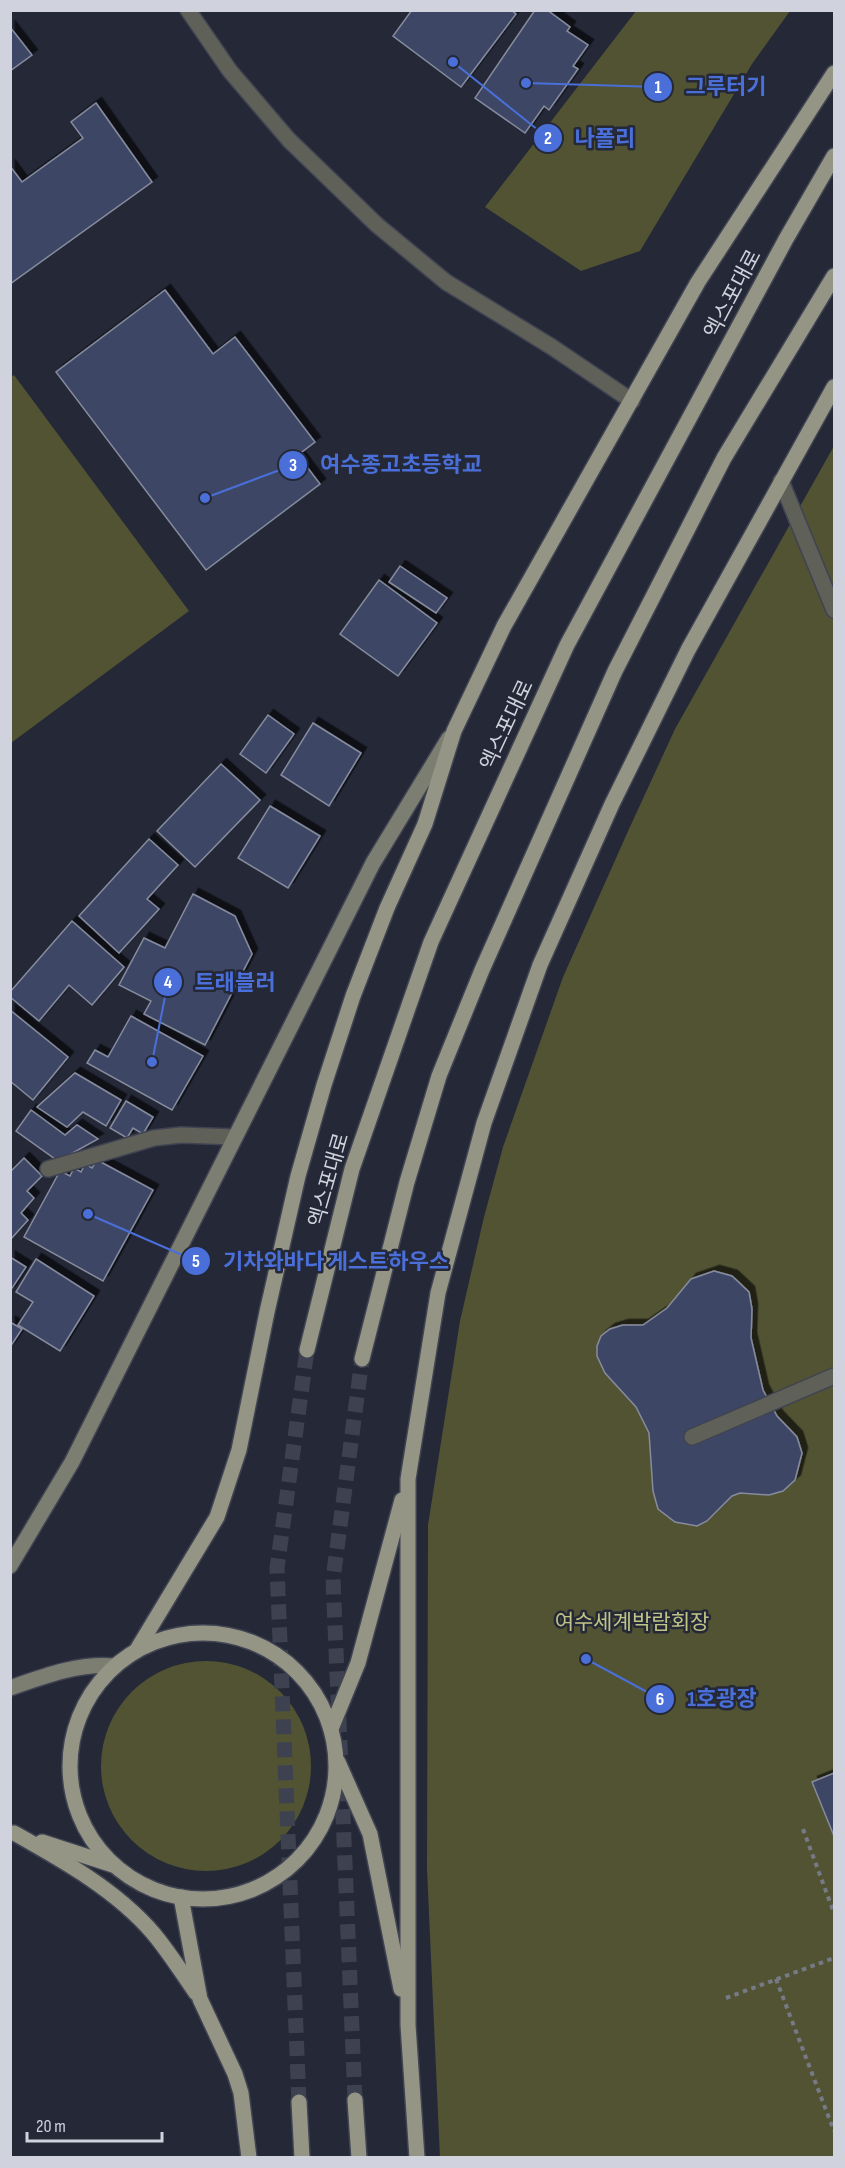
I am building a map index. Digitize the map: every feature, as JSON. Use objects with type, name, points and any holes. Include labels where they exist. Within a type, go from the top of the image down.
[{"type":"main road","points":[[138,1648],[217,1517],[227,1494],[239,1450],[298,1176],[324,1085],[353,996],[387,908],[425,824],[454,731],[504,626],[698,282],[834,73]]},
{"type":"main road","name":"엑스포대로","points":[[307,1350],[352,1169],[431,942],[567,645],[786,239],[834,156]]},
{"type":"main road","points":[[362,1359],[407,1182],[433,1097],[482,970],[632,639],[724,458],[834,276]]},
{"type":"main road","points":[[331,1729],[358,1663],[408,1479],[438,1293],[484,1123],[540,965],[612,804],[683,660],[834,387]]},
{"type":"main road","points":[[408,1479],[408,2025],[417,2157]]},
{"type":"main road","points":[[337,1758],[336,1785],[329,1811],[318,1835],[302,1856],[282,1873],[259,1887],[234,1896],[207,1899],[181,1897],[157,1891],[134,1880],[114,1865],[86,1830],[71,1788],[69,1765],[76,1721],[86,1701],[114,1666],[138,1648],[163,1638],[188,1633],[215,1633],[242,1638],[266,1648],[289,1663],[307,1682],[322,1704],[331,1729],[337,1758],[370,1834],[408,2025]]},
{"type":"main road","points":[[12,1832],[114,1865]]},
{"type":"main road","points":[[12,1832],[82,1874],[130,1910],[152,1932],[200,1999],[235,2074],[245,2115],[249,2157]]},
{"type":"main road","points":[[181,1897],[200,1999]]},
{"type":"main road","points":[[355,2100],[359,2157]]},
{"type":"main road","points":[[299,2102],[302,2157]]},
{"type":"street","points":[[188,10],[230,71],[289,140],[376,225],[447,282],[552,346],[632,401]]},
{"type":"street","points":[[781,481],[834,610]]},
{"type":"street","points":[[10,1566],[72,1462],[373,863],[454,731]]},
{"type":"street","points":[[48,1169],[154,1138],[181,1135],[235,1137]]},
{"type":"street","points":[[692,1437],[834,1376]]},
{"type":"street","points":[[10,1688],[73,1668],[94,1664],[114,1666]]},
{"type":"path","points":[[803,1829],[834,1912]]},
{"type":"path","points":[[726,1998],[834,1958]]},
{"type":"path","points":[[776,1979],[834,2131]]},
{"type":"green space","points":[[636,11],[790,11],[752,64],[640,251],[581,271],[485,207]]},
{"type":"green space","points":[[14,375],[189,611],[11,743],[10,378]]},
{"type":"green space","name":"여수세계박람회장","points":[[834,446],[834,2157],[440,2158],[427,1869],[428,1525],[460,1321],[503,1147],[563,977],[675,729]]},
{"type":"green space","points":[[206,1661],[226,1663],[246,1669],[264,1679],[280,1692],[293,1708],[303,1726],[309,1746],[311,1766],[309,1786],[303,1806],[293,1824],[280,1840],[264,1853],[246,1863],[226,1869],[206,1871],[186,1869],[166,1863],[148,1853],[132,1840],[119,1824],[109,1806],[103,1786],[101,1766],[103,1746],[109,1726],[119,1708],[132,1692],[148,1679],[166,1669],[186,1663]]},
{"type":"building","points":[[412,10],[511,10],[516,14],[461,87],[393,36]]},
{"type":"building","points":[[535,10],[547,10],[570,27],[567,31],[588,45],[573,66],[578,69],[549,110],[544,106],[525,133],[475,98]]},
{"type":"building","points":[[10,27],[32,55],[10,71]]},
{"type":"building","points":[[96,103],[152,182],[10,284],[10,166],[22,182],[83,138],[71,122]]},
{"type":"building","points":[[165,290],[213,354],[235,337],[315,442],[298,455],[320,484],[206,570],[56,372]]},
{"type":"building","points":[[400,566],[447,598],[436,613],[389,582]]},
{"type":"building","points":[[379,580],[437,623],[398,676],[340,634]]},
{"type":"building","points":[[268,715],[294,734],[266,773],[240,754]]},
{"type":"building","points":[[313,723],[361,753],[329,806],[281,775]]},
{"type":"building","points":[[221,764],[260,800],[195,867],[157,831]]},
{"type":"building","points":[[270,806],[320,836],[288,888],[238,858]]},
{"type":"building","points":[[149,839],[178,865],[147,899],[159,909],[119,953],[79,916]]},
{"type":"building","points":[[193,894],[235,916],[252,954],[205,1045],[144,1014],[151,1001],[119,985],[144,938],[165,948]]},
{"type":"building","points":[[72,921],[124,967],[92,1005],[69,985],[39,1021],[10,997],[10,992]]},
{"type":"building","points":[[10,1010],[68,1057],[33,1100],[10,1081]]},
{"type":"building","points":[[131,1016],[203,1056],[172,1110],[87,1063],[95,1050],[108,1057]]},
{"type":"building","points":[[75,1073],[121,1100],[106,1126],[83,1112],[67,1127],[37,1107]]},
{"type":"building","points":[[126,1101],[153,1117],[143,1134],[133,1128],[127,1138],[110,1128]]},
{"type":"building","points":[[31,1110],[65,1135],[77,1125],[98,1139],[58,1161],[16,1131]]},
{"type":"building","points":[[24,1158],[42,1176],[27,1191],[34,1198],[21,1213],[28,1220],[10,1240],[10,1172]]},
{"type":"building","points":[[97,1160],[153,1190],[103,1281],[24,1237],[60,1171],[70,1176],[74,1168],[81,1172],[85,1164],[92,1168]]},
{"type":"building","points":[[10,1257],[26,1267],[10,1291]]},
{"type":"building","points":[[36,1259],[94,1296],[60,1351],[18,1325],[33,1302],[16,1292]]},
{"type":"building","points":[[714,1271],[732,1276],[749,1292],[752,1309],[751,1338],[763,1390],[777,1416],[797,1437],[802,1453],[795,1480],[783,1491],[769,1495],[740,1493],[732,1496],[707,1521],[697,1526],[675,1522],[658,1509],[653,1491],[649,1433],[636,1407],[605,1373],[597,1356],[597,1346],[601,1336],[610,1329],[623,1325],[643,1325],[667,1308],[691,1279]]},
{"type":"building","points":[[10,1322],[22,1329],[10,1347]]},
{"type":"building","points":[[834,1773],[834,1836],[812,1782]]},
{"type":"tunnel","points":[[299,2102],[277,1568],[307,1350]]},
{"type":"tunnel","points":[[355,2100],[333,1579],[362,1359]]},
{"type":"place","name":"나폴리","points":[[453,62]]},
{"type":"place","name":"그루터기","points":[[526,83]]},
{"type":"place","name":"여수종고초등학교","points":[[205,498]]},
{"type":"place","name":"트래블러","points":[[152,1062]]},
{"type":"place","name":"기차와바다 게스트하우스","points":[[88,1214]]},
{"type":"place","name":"1호광장","points":[[586,1659]]}]
